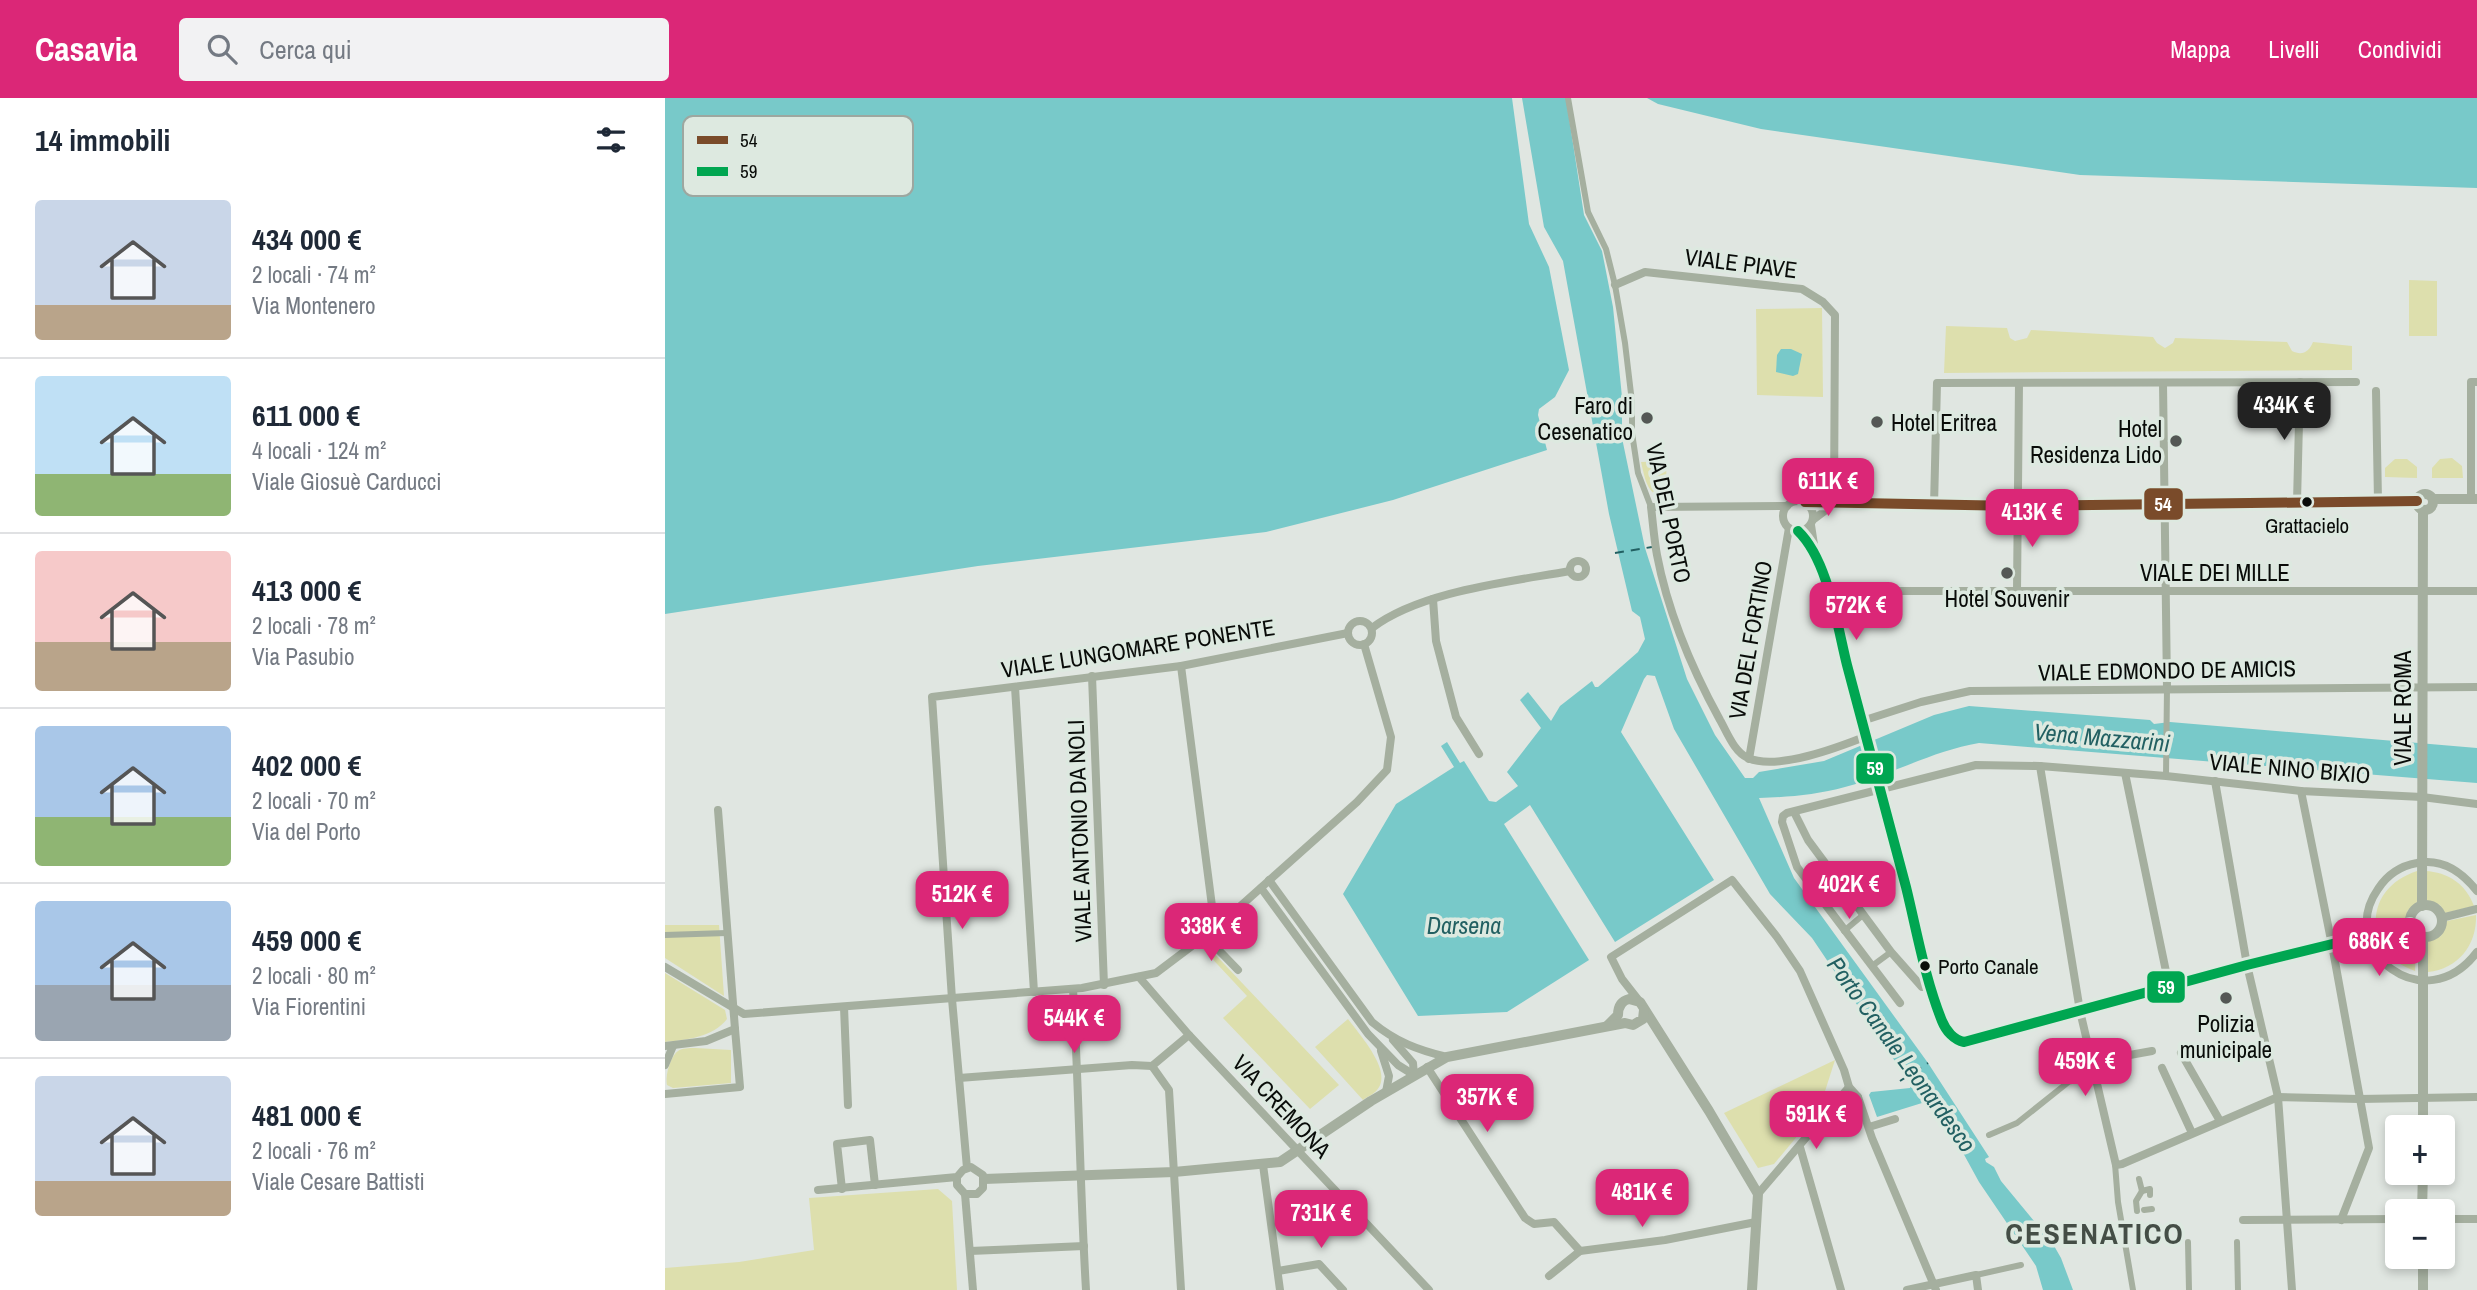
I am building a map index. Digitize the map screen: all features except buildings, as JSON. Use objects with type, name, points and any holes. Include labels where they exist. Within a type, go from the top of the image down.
[{"type":"street","name":"VIA DEL PORTO","points":[[1568,98],[1588,212],[1606,249],[1615,285],[1626,343],[1632,433],[1638,473],[1651,507],[1657,557],[1692,667],[1736,748],[1749,759]]},
{"type":"street","name":"VIALE PIAVE","points":[[1615,285],[1645,272],[1675,274],[1802,289],[1823,302],[1835,315],[1834,504]]},
{"type":"street","points":[[2297,502],[2300,382]]},
{"type":"street","points":[[1934,506],[1937,383],[2356,382]]},
{"type":"street","points":[[1651,507],[1787,506],[1795,501],[1934,506],[2378,502],[2430,509],[2433,499],[2474,499],[2474,382]]},
{"type":"street","points":[[2017,592],[2019,383]]},
{"type":"street","points":[[2163,383],[2167,688],[2165,773]]},
{"type":"street","points":[[2376,391],[2378,502]]},
{"type":"street","points":[[1805,502],[1812,509],[1816,557]]},
{"type":"street","points":[[1793,530],[1803,531],[1834,504]]},
{"type":"street","points":[[1787,506],[1783,515],[1793,530],[1807,541],[1816,557],[1828,591],[1930,984],[1942,1022],[1949,1034],[1958,1041],[1965,1042],[2247,965],[2410,925]]},
{"type":"street","name":"VIALE ROMA","points":[[2420,506],[2423,591],[2422,906]]},
{"type":"street","name":"VIA DEL FORTINO","points":[[1749,759],[1793,530]]},
{"type":"street","name":"VIALE LUNGOMARE PONENTE","points":[[953,999],[932,697],[1181,666],[1348,633],[1351,625],[1358,621],[1366,622],[1371,628],[1387,617],[1433,599],[1570,571]]},
{"type":"street","name":"VIALE DEI MILLE","points":[[1828,591],[2477,591]]},
{"type":"street","points":[[1433,599],[1436,641],[1456,717],[1479,754]]},
{"type":"street","points":[[1364,644],[1372,636],[1371,628]]},
{"type":"street","points":[[1348,633],[1353,643],[1364,644]]},
{"type":"street","points":[[665,967],[744,1014],[1073,989],[1156,973],[1217,927],[1357,802],[1387,770],[1391,737],[1364,644]]},
{"type":"street","points":[[1181,666],[1217,927]]},
{"type":"street","name":"VIALE ANTONIO DA NOLI","points":[[1092,676],[1104,985]]},
{"type":"street","points":[[1015,687],[1034,992]]},
{"type":"street","name":"VIALE EDMONDO DE AMICIS","points":[[1862,721],[1920,702],[1970,691],[2477,687]]},
{"type":"street","points":[[1749,759],[1775,762],[1828,751],[1867,736]]},
{"type":"street","name":"VIALE NINO BIXIO","points":[[1844,931],[1797,867],[1784,830],[1783,816],[1976,765],[2165,773],[2301,790],[2423,793],[2477,804]]},
{"type":"street","points":[[2040,766],[2080,1011],[2116,1165],[2118,1202],[2133,1290]]},
{"type":"street","points":[[2125,773],[2169,986]]},
{"type":"street","points":[[2215,781],[2247,965],[2278,1097],[2292,1290]]},
{"type":"street","points":[[2301,790],[2369,1148],[2341,1220]]},
{"type":"street","points":[[665,1094],[740,1087],[718,810]]},
{"type":"street","points":[[1794,812],[1808,840],[1891,952],[1922,987],[1930,984]]},
{"type":"street","points":[[2477,891],[2468,879],[2454,869],[2438,863],[2421,862],[2401,869],[2383,881],[2374,893],[2367,921],[2375,951],[2385,964],[2399,974],[2422,981],[2445,978],[2458,972],[2477,952]]},
{"type":"street","points":[[1269,880],[1372,1022],[1390,1037],[1413,1063],[1414,1075]]},
{"type":"street","points":[[1752,1290],[1758,1194],[1710,1111],[1622,979],[1611,957],[1732,880],[1800,971],[1840,1060],[1849,1087],[1858,1097],[1872,1138],[1935,1287]]},
{"type":"street","points":[[1261,888],[1378,1045],[1398,1065],[1414,1075]]},
{"type":"street","points":[[2422,906],[2432,907],[2441,918],[2437,932],[2433,935],[2423,937],[2415,933],[2410,925],[2412,913],[2422,906]]},
{"type":"street","points":[[2441,918],[2477,909]]},
{"type":"street","points":[[1863,915],[1844,931],[1900,1003]]},
{"type":"street","points":[[665,934],[727,933]]},
{"type":"street","points":[[1205,936],[1237,970]]},
{"type":"street","points":[[2423,937],[2423,1115]]},
{"type":"street","points":[[1872,966],[1891,952]]},
{"type":"street","name":"VIA CREMONA","points":[[1139,976],[1189,1035],[1429,1290]]},
{"type":"street","points":[[1622,979],[1622,1002],[1619,1008],[1626,1021],[1659,1034]]},
{"type":"street","points":[[1073,989],[1086,1290]]},
{"type":"street","points":[[1342,998],[1350,992]]},
{"type":"street","points":[[953,999],[967,1168]]},
{"type":"street","points":[[1622,1002],[1629,999],[1642,1006]]},
{"type":"street","points":[[984,1179],[1174,1171],[1280,1162],[1386,1092],[1447,1057],[1643,1018],[1642,1006]]},
{"type":"street","points":[[844,1007],[848,1105]]},
{"type":"street","points":[[665,1065],[669,1046],[706,1041],[735,1029]]},
{"type":"street","points":[[959,1078],[1132,1065],[1153,1066],[1189,1035]]},
{"type":"street","points":[[1390,1037],[1422,1051],[1447,1057]]},
{"type":"street","points":[[1378,1045],[1389,1076],[1386,1092]]},
{"type":"street","points":[[1989,1135],[2017,1123],[2091,1062],[2152,1051]]},
{"type":"street","points":[[2181,1053],[2220,1121]]},
{"type":"street","points":[[1153,1066],[1169,1090],[1181,1290]]},
{"type":"street","points":[[1427,1067],[1525,1218],[1534,1224],[1554,1222],[1580,1251]]},
{"type":"street","points":[[2162,1068],[2192,1133]]},
{"type":"street","points":[[1758,1194],[1849,1087]]},
{"type":"street","points":[[1835,1105],[1858,1097]]},
{"type":"street","points":[[2116,1165],[2278,1097],[2477,1097]]},
{"type":"street","points":[[1869,1127],[1895,1119]]},
{"type":"street","points":[[842,1189],[837,1144],[870,1140],[875,1185]]},
{"type":"street","points":[[1800,1147],[1841,1290]]},
{"type":"street","points":[[1262,1164],[1280,1290]]},
{"type":"street","points":[[818,1190],[957,1177],[967,1168],[976,1169],[984,1179],[983,1188],[977,1194],[965,1194]]},
{"type":"street","points":[[957,1177],[957,1185],[965,1194],[972,1290]]},
{"type":"street","points":[[2139,1180],[2142,1191]]},
{"type":"street","points":[[2144,1210],[2136,1201],[2142,1191],[2150,1189],[2150,1195]]},
{"type":"street","points":[[2243,1220],[2385,1219]]},
{"type":"street","points":[[2455,1219],[2477,1219]]},
{"type":"street","points":[[1549,1276],[1580,1251],[1665,1240],[1756,1222]]},
{"type":"street","points":[[2188,1242],[2189,1290]]},
{"type":"street","points":[[2237,1242],[2238,1290]]},
{"type":"street","points":[[970,1251],[1084,1245]]},
{"type":"street","points":[[1278,1270],[1319,1264],[1343,1290]]},
{"type":"street","points":[[1907,1290],[1935,1287],[2021,1265]]},
{"type":"street","points":[[2423,1269],[2423,1290]]},
{"type":"street","points":[[1976,1275],[1978,1290]]},
{"type":"green space","points":[[2409,280],[2437,281],[2437,336],[2409,336]]},
{"type":"green space","points":[[1822,308],[1823,397],[1757,395],[1756,309]]},
{"type":"green space","points":[[1946,326],[2007,328],[2010,338],[2015,341],[2027,338],[2031,330],[2153,337],[2165,348],[2173,343],[2175,338],[2287,342],[2292,351],[2299,353],[2307,351],[2313,342],[2352,346],[2352,370],[1944,373]]},
{"type":"green space","points":[[2452,458],[2462,466],[2463,478],[2432,478],[2432,468],[2440,459]]},
{"type":"green space","points":[[2395,459],[2407,459],[2417,467],[2417,478],[2385,477],[2385,468]]},
{"type":"green space","points":[[1666,461],[1667,497],[1651,491],[1641,462]]},
{"type":"green space","points":[[2417,871],[2417,902],[2408,910],[2405,921],[2376,929],[2377,909],[2385,892],[2399,880]]},
{"type":"green space","points":[[2425,871],[2441,874],[2455,881],[2466,891],[2474,906],[2445,913],[2440,905],[2426,900]]},
{"type":"green space","points":[[2476,915],[2473,936],[2464,954],[2448,966],[2428,972],[2427,942],[2441,936],[2447,921]]},
{"type":"green space","points":[[665,925],[719,925],[724,996],[665,958]]},
{"type":"green space","points":[[2407,931],[2416,940],[2415,971],[2393,959],[2379,939]]},
{"type":"green space","points":[[1208,947],[1339,1085],[1310,1109],[1223,1018],[1247,996],[1204,950]]},
{"type":"green space","points":[[665,973],[725,1010],[727,1019],[707,1034],[665,1042]]},
{"type":"green space","points":[[1087,1005],[1108,1005],[1109,1040],[1087,1040]]},
{"type":"green space","points":[[1348,1019],[1373,1053],[1381,1073],[1377,1090],[1363,1100],[1315,1047]]},
{"type":"green space","points":[[681,1049],[731,1050],[731,1083],[673,1088],[667,1085],[669,1067],[675,1054]]},
{"type":"green space","points":[[1835,1060],[1819,1110],[1774,1164],[1758,1168],[1724,1113]]},
{"type":"green space","points":[[938,1189],[952,1201],[957,1290],[665,1290],[665,1268],[739,1262],[814,1250],[809,1198]]},
{"type":"water","points":[[665,98],[1512,98],[1529,224],[1549,267],[1569,370],[1555,397],[1539,409],[1538,415],[1547,450],[1393,500],[1266,532],[978,566],[665,614]]},
{"type":"water","points":[[1522,98],[1566,98],[1584,215],[1602,251],[1613,307],[1622,397],[1622,438],[1645,548],[1687,679],[1715,735],[1745,778],[1753,778],[1759,772],[1824,761],[1934,715],[1969,706],[2150,720],[2154,724],[2170,722],[2477,748],[2477,783],[1979,743],[1834,790],[1759,798],[1794,878],[1928,1063],[1989,1157],[1985,1159],[1986,1162],[1994,1167],[2001,1181],[2053,1244],[2073,1290],[2043,1290],[2036,1266],[1979,1182],[1956,1140],[1945,1127],[1943,1119],[1937,1117],[1928,1105],[1922,1103],[1877,1117],[1869,1095],[1871,1092],[1910,1088],[1911,1085],[1812,938],[1770,894],[1674,729],[1655,676],[1647,675],[1644,679],[1621,732],[1714,880],[1615,942],[1530,805],[1504,824],[1589,960],[1507,1012],[1418,1016],[1343,894],[1396,804],[1454,767],[1441,746],[1447,742],[1460,763],[1464,761],[1489,801],[1496,802],[1518,786],[1507,772],[1541,728],[1520,700],[1528,692],[1551,721],[1560,706],[1592,681],[1595,687],[1598,687],[1638,652],[1645,639],[1640,617],[1632,611],[1609,514],[1563,261],[1544,227]]},
{"type":"water","points":[[1647,98],[2477,98],[2477,188],[2080,175],[1761,129],[1658,104]]},
{"type":"water","points":[[1781,349],[1791,349],[1802,354],[1798,374],[1793,376],[1776,372],[1777,355]]},
{"type":"ferry route","points":[[1615,553],[1652,547]]},
{"type":"ferry route","points":[[1900,1081],[1928,1063]]},
{"type":"transit line","name":"54","points":[[1805,502],[2018,506],[2417,501]]},
{"type":"transit line","name":"59","points":[[1798,531],[1817,559],[1830,594],[1931,989],[1944,1025],[1957,1039],[1964,1042],[2247,965],[2410,925]]},
{"type":"place","name":"Faro di Cesenatico","points":[[1647,418]]},
{"type":"place","name":"Hotel Eritrea","points":[[1877,422]]},
{"type":"place","name":"Hotel Residenza Lido","points":[[2176,441]]},
{"type":"place","name":"Grattacielo","points":[[2307,502]]},
{"type":"place","name":"Hotel Souvenir","points":[[2007,573]]},
{"type":"place","name":"Porto Canale","points":[[1925,966]]},
{"type":"place","name":"Polizia municipale","points":[[2226,998]]},
{"type":"district","name":"CESENATICO","points":[[2095,1233]]},
{"type":"water label","name":"Vena Mazzarini","points":[[2102,737]]},
{"type":"water label","name":"Darsena","points":[[1464,925]]},
{"type":"water label","name":"Porto Canale Leonardesco","points":[[1902,1054]]}]
